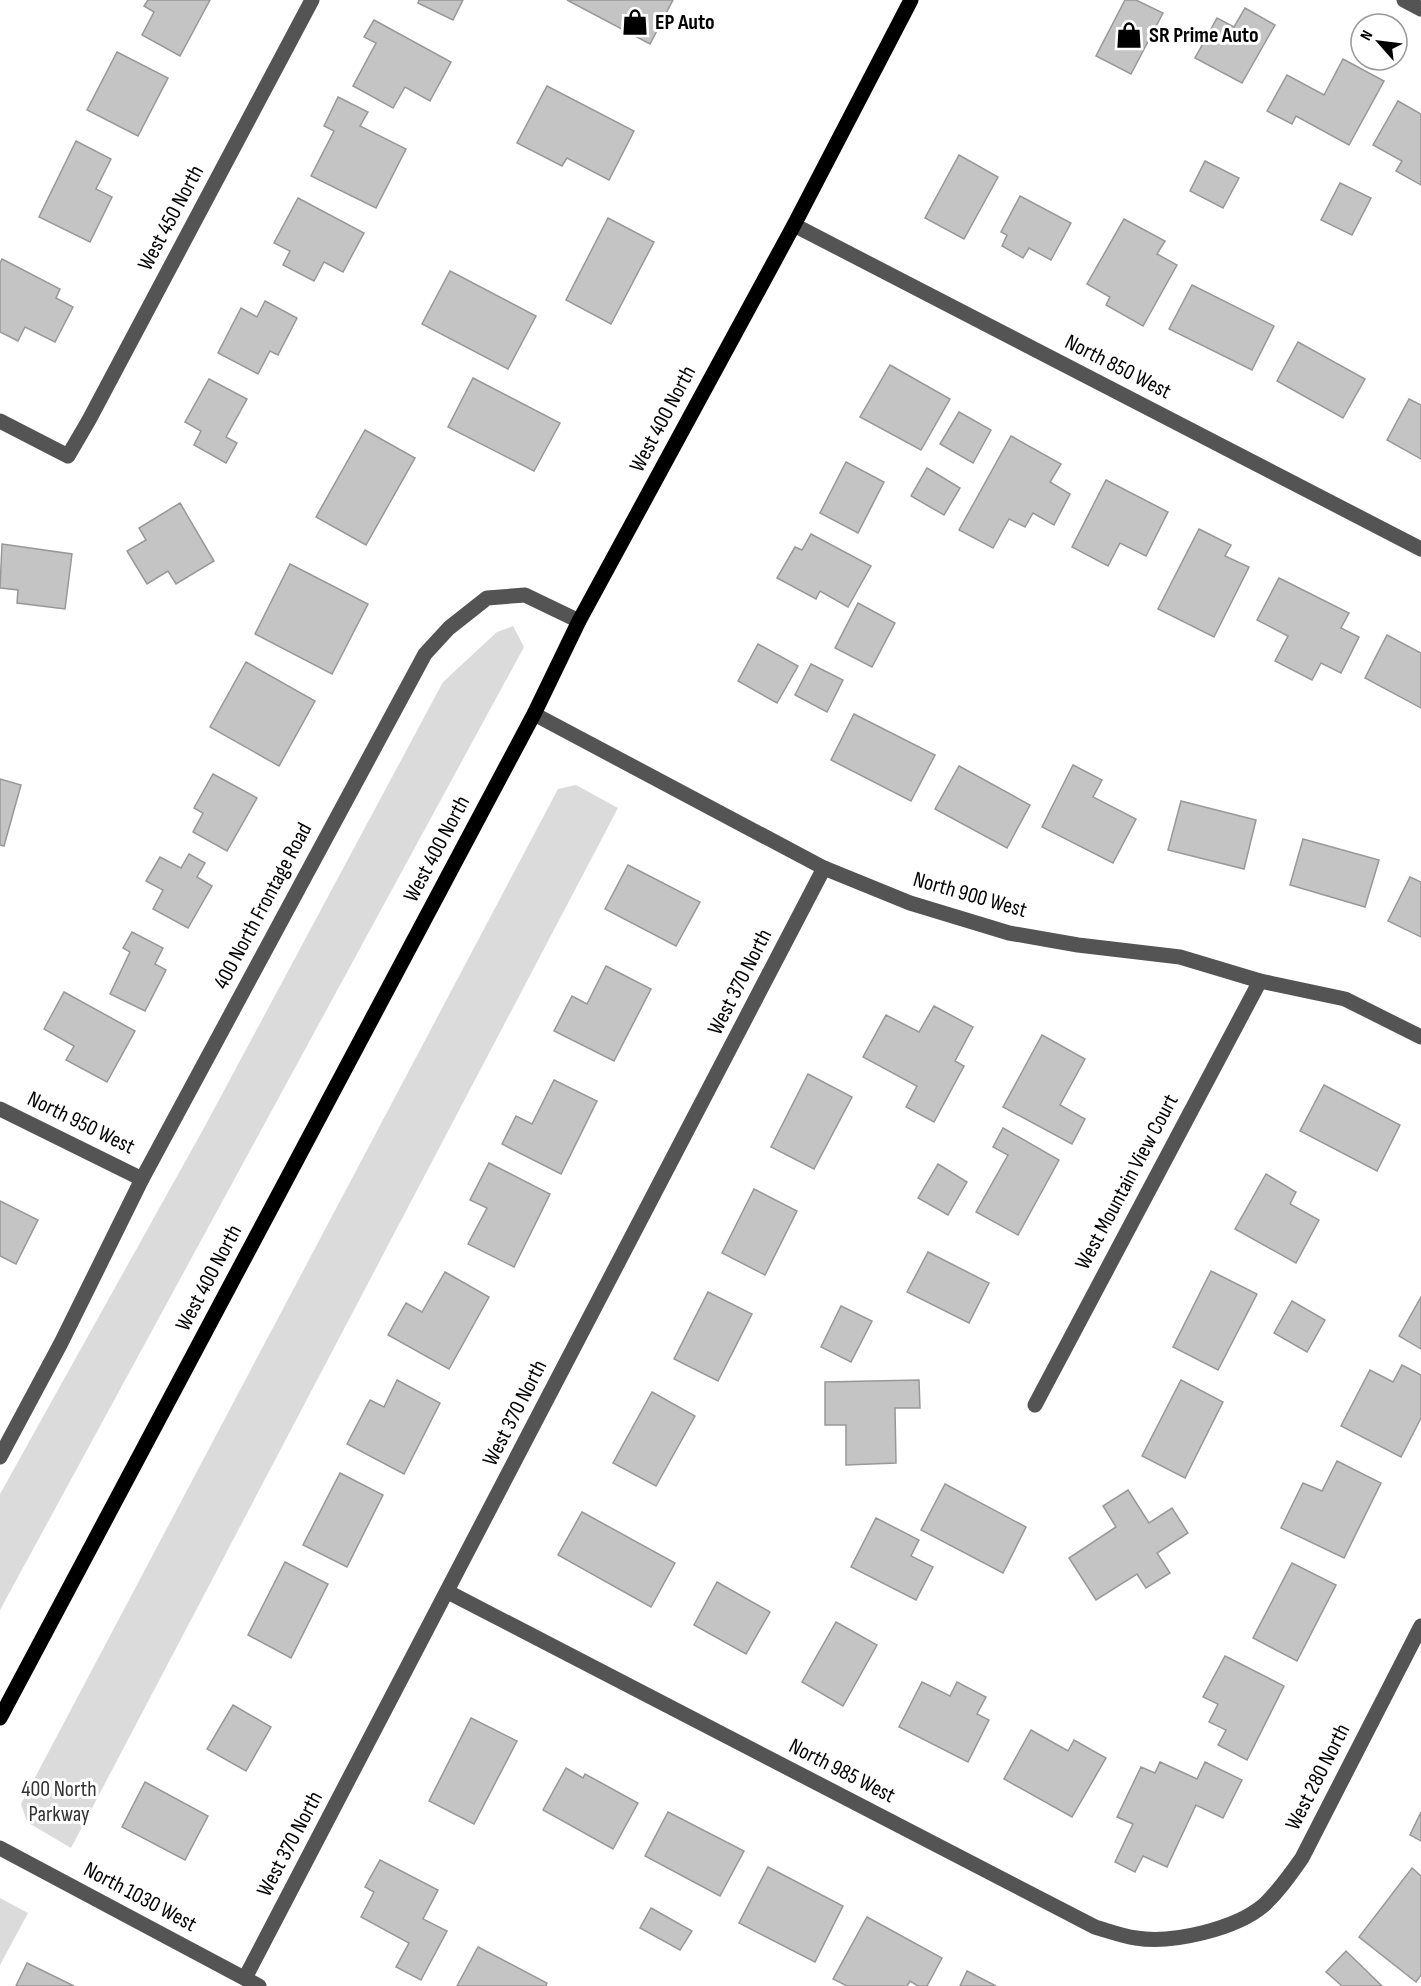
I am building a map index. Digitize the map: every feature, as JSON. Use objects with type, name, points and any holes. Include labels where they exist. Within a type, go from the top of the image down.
[{"type":"main road","name":"West 400 North","points":[[0,1718],[534,714],[579,621],[794,225],[911,0]]},
{"type":"street","name":"West 450 North","points":[[0,421],[68,456],[312,0]]},
{"type":"street","points":[[1404,0],[1421,9]]},
{"type":"street","name":"North 850 West","points":[[794,225],[1421,549]]},
{"type":"street","name":"400 North Frontage Road","points":[[0,1457],[61,1343],[142,1179],[424,654],[450,628],[487,598],[525,595],[579,621]]},
{"type":"street","name":"North 900 West","points":[[534,714],[824,868],[910,903],[1009,933],[1078,945],[1180,957],[1260,981],[1344,999],[1421,1037]]},
{"type":"street","name":"West 370 North","points":[[245,1978],[824,868]]},
{"type":"street","name":"West Mountain View Court","points":[[1035,1405],[1260,981]]},
{"type":"street","name":"North 950 West","points":[[0,1109],[142,1179]]},
{"type":"street","name":"North 985 West","points":[[448,1592],[1095,1927],[1137,1938],[1175,1940],[1228,1925]]},
{"type":"street","name":"West 280 North","points":[[1228,1925],[1262,1906],[1284,1883],[1302,1858],[1421,1626]]},
{"type":"street","name":"North 1030 West","points":[[0,1848],[259,1986]]},
{"type":"green space","points":[[513,626],[524,647],[0,1610],[0,1494],[205,1126],[443,682],[497,632]]},
{"type":"green space","name":"400 North Parkway","points":[[576,785],[618,808],[71,1848],[27,1822],[21,1804],[558,789]]},
{"type":"green space","points":[[0,1898],[28,1913],[0,1965]]},
{"type":"building","points":[[148,0],[210,0],[180,56],[142,35],[154,12],[144,6]]},
{"type":"building","points":[[419,0],[463,0],[453,20],[418,3]]},
{"type":"building","name":"EP Auto","points":[[567,0],[673,0],[650,44]]},
{"type":"building","name":"SR Prime Auto","points":[[1125,0],[1136,0],[1163,13],[1131,74],[1096,56]]},
{"type":"building","points":[[1245,8],[1275,25],[1242,83],[1195,58],[1217,18],[1234,27]]},
{"type":"building","points":[[374,20],[451,62],[430,101],[405,87],[393,108],[353,86],[376,43],[364,37]]},
{"type":"building","points":[[117,52],[168,78],[138,136],[87,110]]},
{"type":"building","points":[[1343,59],[1349,62],[1349,72],[1367,72],[1384,81],[1349,145],[1296,116],[1292,124],[1267,111],[1287,75],[1324,95]]},
{"type":"building","points":[[547,86],[634,131],[609,180],[567,158],[562,166],[517,143]]},
{"type":"building","points":[[338,97],[368,112],[360,126],[406,149],[376,208],[311,176],[334,131],[324,126]]},
{"type":"building","points":[[1398,101],[1421,114],[1421,185],[1396,171],[1402,161],[1373,145]]},
{"type":"building","points":[[76,141],[111,159],[96,189],[112,197],[90,242],[39,217]]},
{"type":"building","points":[[959,155],[998,177],[964,239],[925,218]]},
{"type":"building","points":[[1205,161],[1239,178],[1223,208],[1190,191]]},
{"type":"building","points":[[1340,183],[1371,198],[1352,235],[1321,220]]},
{"type":"building","points":[[1020,196],[1071,223],[1051,260],[1029,248],[1023,258],[1002,246],[1007,235],[1001,232]]},
{"type":"building","points":[[298,198],[364,233],[343,272],[324,262],[314,281],[283,265],[290,251],[274,243]]},
{"type":"building","points":[[608,218],[654,242],[611,324],[566,300]]},
{"type":"building","points":[[1124,219],[1165,241],[1157,254],[1177,265],[1143,326],[1106,305],[1110,297],[1087,284]]},
{"type":"building","points":[[2,259],[60,289],[56,298],[73,307],[55,342],[25,327],[18,341],[0,332],[0,263]]},
{"type":"building","points":[[450,271],[536,316],[508,369],[422,324]]},
{"type":"building","points":[[1192,285],[1274,326],[1252,370],[1169,329]]},
{"type":"building","points":[[265,301],[297,318],[278,355],[270,351],[258,374],[218,353],[241,308],[257,317]]},
{"type":"building","points":[[1298,342],[1365,379],[1343,418],[1277,381]]},
{"type":"building","points":[[890,365],[950,399],[921,450],[860,417]]},
{"type":"building","points":[[473,378],[560,423],[534,471],[448,427]]},
{"type":"building","points":[[209,379],[247,399],[226,437],[237,443],[226,463],[194,445],[201,431],[185,422]]},
{"type":"building","points":[[1409,399],[1421,405],[1421,459],[1387,440]]},
{"type":"building","points":[[959,412],[991,430],[973,463],[940,444]]},
{"type":"building","points":[[365,430],[415,458],[366,545],[316,517]]},
{"type":"building","points":[[1011,436],[1061,464],[1050,482],[1070,494],[1054,525],[1033,513],[1025,527],[1009,519],[993,548],[959,530]]},
{"type":"building","points":[[846,462],[884,482],[858,533],[820,513]]},
{"type":"building","points":[[927,468],[960,488],[944,515],[911,496]]},
{"type":"building","points":[[1106,480],[1168,512],[1146,556],[1120,543],[1108,566],[1072,547]]},
{"type":"building","points":[[180,503],[214,561],[176,584],[168,571],[147,584],[127,551],[146,540],[139,528]]},
{"type":"building","points":[[1199,529],[1231,545],[1225,556],[1249,567],[1214,637],[1158,609]]},
{"type":"building","points":[[811,534],[871,566],[848,607],[820,591],[816,599],[777,578],[795,547],[802,550]]},
{"type":"building","points":[[2,544],[72,554],[65,609],[17,603],[18,590],[0,588]]},
{"type":"building","points":[[290,564],[368,604],[332,674],[255,634]]},
{"type":"building","points":[[1279,578],[1349,613],[1341,628],[1359,637],[1341,673],[1321,663],[1312,680],[1275,661],[1288,636],[1257,620]]},
{"type":"building","points":[[858,603],[895,623],[872,667],[835,648]]},
{"type":"building","points":[[1387,635],[1421,653],[1421,708],[1365,678]]},
{"type":"building","points":[[758,644],[798,666],[777,703],[738,681]]},
{"type":"building","points":[[246,662],[315,701],[279,766],[210,727]]},
{"type":"building","points":[[811,664],[843,680],[827,712],[795,695]]},
{"type":"building","points":[[854,714],[935,755],[911,801],[831,760]]},
{"type":"building","points":[[1073,765],[1102,780],[1093,797],[1136,819],[1113,863],[1042,827]]},
{"type":"building","points":[[959,766],[1030,805],[1007,848],[935,809]]},
{"type":"building","points":[[213,774],[257,798],[227,851],[193,832],[203,813],[194,808]]},
{"type":"building","points":[[0,779],[21,785],[4,846],[0,845]]},
{"type":"building","points":[[1181,801],[1256,820],[1244,869],[1168,850]]},
{"type":"building","points":[[1303,839],[1379,860],[1365,907],[1290,885]]},
{"type":"building","points":[[189,854],[205,863],[197,877],[212,886],[188,928],[153,909],[163,890],[146,881],[160,857],[181,868]]},
{"type":"building","points":[[628,865],[700,902],[676,946],[605,909]]},
{"type":"building","points":[[1410,877],[1421,882],[1421,937],[1388,921]]},
{"type":"building","points":[[132,932],[163,948],[155,964],[166,970],[145,1011],[110,994],[130,952],[123,948]]},
{"type":"building","points":[[606,966],[651,989],[614,1061],[554,1031],[572,996],[587,1004]]},
{"type":"building","points":[[64,992],[135,1031],[107,1082],[66,1060],[74,1046],[44,1029]]},
{"type":"building","points":[[934,1006],[973,1027],[955,1061],[964,1066],[934,1122],[906,1107],[917,1086],[863,1057],[886,1015],[919,1032]]},
{"type":"building","points":[[1042,1035],[1085,1059],[1060,1105],[1085,1119],[1072,1144],[1003,1107]]},
{"type":"building","points":[[808,1074],[852,1097],[814,1169],[771,1147]]},
{"type":"building","points":[[554,1080],[597,1101],[561,1174],[502,1144],[516,1116],[532,1124]]},
{"type":"building","points":[[1324,1085],[1400,1125],[1377,1171],[1300,1131]]},
{"type":"building","points":[[1003,1128],[1059,1160],[1018,1235],[976,1212],[1008,1155],[993,1147]]},
{"type":"building","points":[[489,1163],[550,1194],[514,1267],[468,1244],[487,1208],[470,1200]]},
{"type":"building","points":[[938,1164],[967,1182],[948,1215],[918,1198]]},
{"type":"building","points":[[1266,1174],[1296,1192],[1290,1204],[1319,1220],[1296,1263],[1235,1229]]},
{"type":"building","points":[[754,1189],[797,1211],[765,1275],[722,1253]]},
{"type":"building","points":[[0,1201],[38,1220],[16,1264],[0,1256]]},
{"type":"building","points":[[928,1252],[989,1283],[969,1323],[907,1292]]},
{"type":"building","points":[[1211,1271],[1257,1294],[1218,1370],[1173,1347]]},
{"type":"building","points":[[445,1272],[489,1297],[449,1369],[388,1335],[406,1303],[422,1312]]},
{"type":"building","points":[[708,1292],[752,1314],[718,1381],[674,1359]]},
{"type":"building","points":[[1421,1297],[1421,1349],[1399,1336]]},
{"type":"building","points":[[1292,1301],[1325,1320],[1307,1352],[1274,1333]]},
{"type":"building","points":[[841,1306],[872,1321],[851,1362],[821,1347]]},
{"type":"building","points":[[1402,1365],[1421,1375],[1421,1418],[1401,1457],[1341,1426],[1370,1370],[1393,1382]]},
{"type":"building","points":[[397,1380],[440,1403],[404,1474],[347,1444],[370,1400],[384,1407]]},
{"type":"building","points":[[919,1380],[920,1408],[895,1408],[896,1463],[846,1465],[846,1425],[825,1425],[825,1382]]},
{"type":"building","points":[[1181,1380],[1223,1402],[1185,1478],[1142,1456]]},
{"type":"building","points":[[652,1392],[695,1416],[656,1486],[613,1463]]},
{"type":"building","points":[[1337,1461],[1381,1483],[1344,1558],[1281,1528],[1303,1483],[1322,1491]]},
{"type":"building","points":[[340,1473],[383,1495],[347,1567],[303,1545]]},
{"type":"building","points":[[945,1484],[1026,1527],[1003,1573],[921,1530]]},
{"type":"building","points":[[1128,1490],[1149,1523],[1172,1508],[1188,1533],[1157,1553],[1170,1573],[1146,1588],[1137,1574],[1096,1600],[1069,1558],[1116,1527],[1103,1506]]},
{"type":"building","points":[[582,1512],[675,1563],[651,1607],[558,1555]]},
{"type":"building","points":[[876,1518],[919,1540],[911,1556],[933,1567],[916,1600],[851,1567]]},
{"type":"building","points":[[285,1562],[328,1584],[291,1658],[248,1635]]},
{"type":"building","points":[[1292,1563],[1336,1585],[1297,1661],[1253,1638]]},
{"type":"building","points":[[717,1582],[770,1612],[746,1654],[694,1625]]},
{"type":"building","points":[[836,1622],[877,1645],[843,1706],[802,1682]]},
{"type":"building","points":[[1225,1656],[1284,1686],[1247,1760],[1218,1745],[1226,1730],[1209,1722],[1218,1704],[1203,1697]]},
{"type":"building","points":[[922,1682],[950,1696],[957,1682],[986,1697],[977,1714],[989,1720],[968,1762],[899,1727]]},
{"type":"building","points":[[233,1705],[271,1727],[246,1771],[207,1749]]},
{"type":"building","points":[[471,1718],[517,1741],[474,1824],[429,1801]]},
{"type":"building","points":[[1031,1730],[1068,1751],[1074,1740],[1106,1758],[1072,1817],[1004,1779]]},
{"type":"building","points":[[1160,1762],[1197,1779],[1205,1762],[1242,1780],[1223,1818],[1196,1805],[1167,1867],[1143,1856],[1135,1872],[1115,1862],[1133,1824],[1117,1817],[1141,1767],[1155,1773]]},
{"type":"building","points":[[566,1768],[583,1778],[585,1774],[638,1803],[613,1849],[543,1810]]},
{"type":"building","points":[[145,1782],[208,1816],[185,1860],[122,1827]]},
{"type":"building","points":[[668,1812],[744,1851],[720,1896],[645,1856]]},
{"type":"building","points":[[1421,1812],[1421,1841],[1410,1835]]},
{"type":"building","points":[[380,1860],[438,1890],[423,1919],[447,1931],[421,1980],[396,1967],[409,1943],[361,1917],[374,1892],[365,1887]]},
{"type":"building","points":[[768,1867],[843,1906],[815,1962],[739,1923]]},
{"type":"building","points":[[1412,1868],[1421,1876],[1421,1975],[1416,1982],[1359,1937]]},
{"type":"building","points":[[651,1908],[692,1931],[680,1950],[640,1928]]},
{"type":"building","points":[[867,1917],[942,1958],[927,1986],[918,1986],[910,1981],[907,1986],[847,1986],[833,1979]]},
{"type":"building","points":[[478,1947],[547,1983],[546,1986],[457,1986]]},
{"type":"building","points":[[1346,1951],[1382,1986],[1342,1986],[1326,1972]]},
{"type":"building","points":[[27,1963],[74,1986],[16,1986]]},
{"type":"building","points":[[967,1971],[996,1986],[960,1986]]},
{"type":"place","name":"EP Auto","points":[[635,22]]},
{"type":"place","name":"SR Prime Auto","points":[[1129,35]]}]
